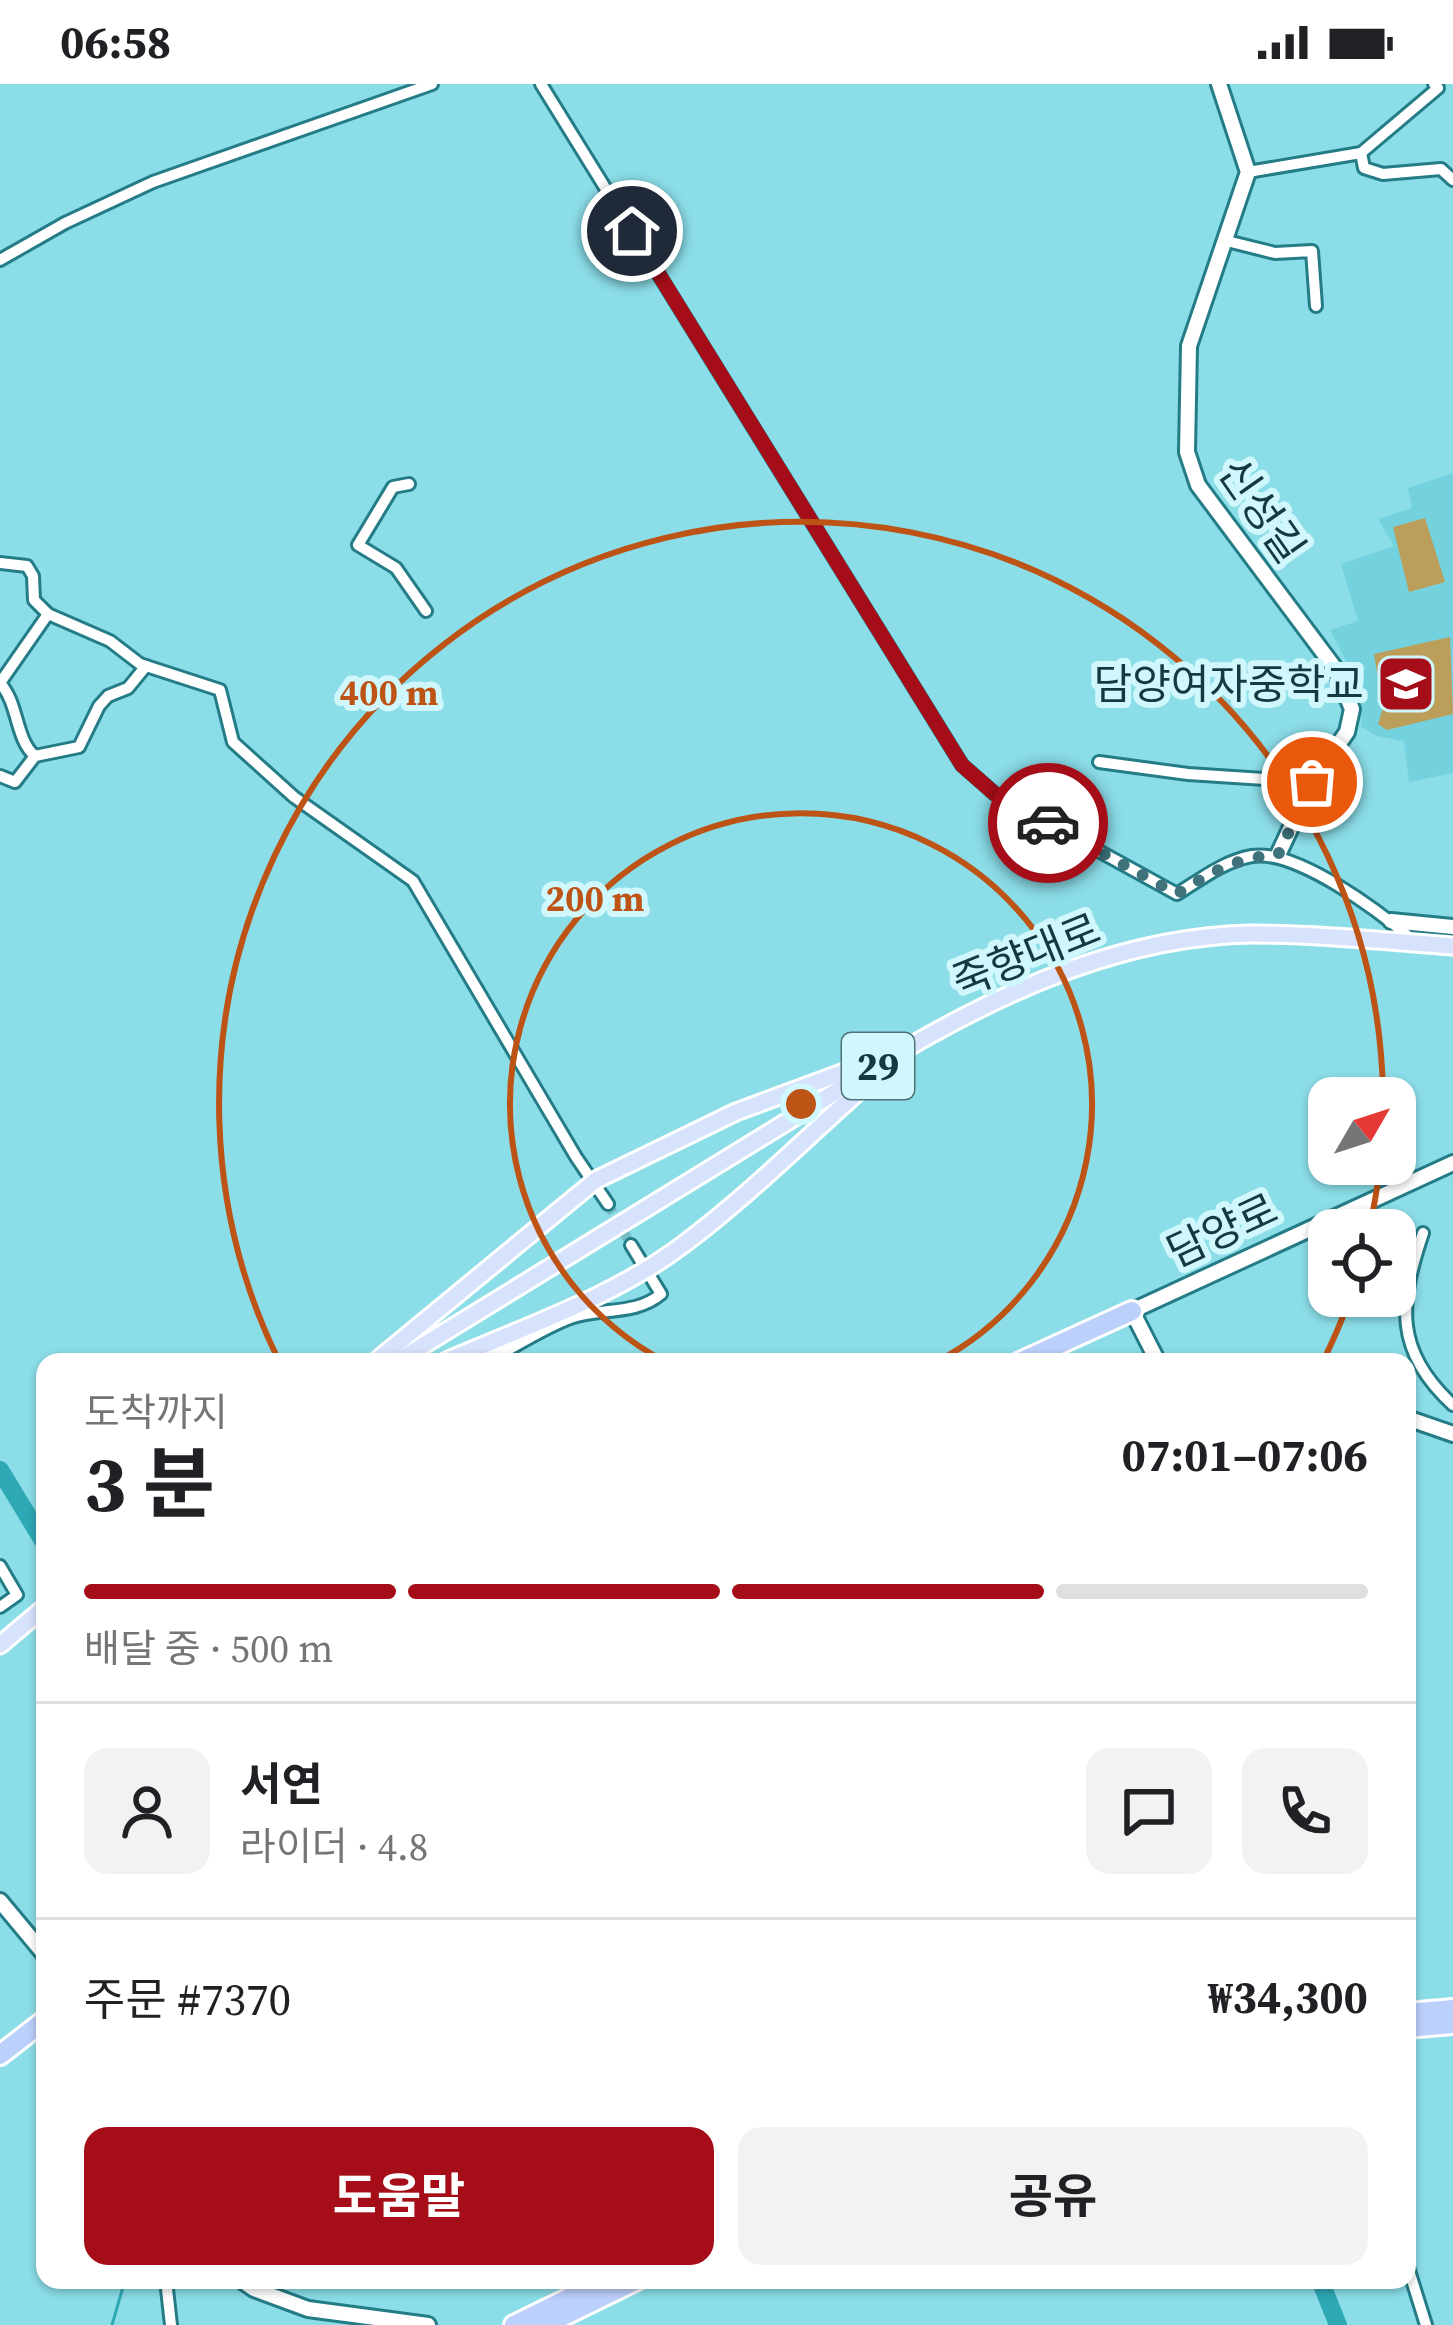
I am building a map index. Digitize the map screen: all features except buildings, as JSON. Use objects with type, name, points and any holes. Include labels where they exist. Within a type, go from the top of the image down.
[{"type":"highway","name":"담양로","points":[[1041,1353],[1132,1311]]},
{"type":"highway","points":[[1416,2011],[1453,2009]]},
{"type":"highway","points":[[1416,2027],[1453,2024]]},
{"type":"highway","points":[[0,2055],[36,2027]]},
{"type":"highway","points":[[514,2325],[588,2289]]},
{"type":"highway","points":[[545,2325],[619,2289]]},
{"type":"main road","name":"죽향대로","points":[[411,1353],[958,1018],[1054,974],[1156,946],[1249,934],[1453,946]]},
{"type":"main road","name":"죽향대로","points":[[1417,943],[1453,956]]},
{"type":"main road","points":[[386,1353],[596,1180],[736,1112],[908,1048]]},
{"type":"main road","points":[[464,1353],[644,1270],[684,1244],[908,1048]]},
{"type":"main road","points":[[0,1630],[36,1613]]},
{"type":"main road","points":[[0,1646],[36,1614]]},
{"type":"street","points":[[0,260],[153,182],[432,84]]},
{"type":"street","points":[[541,84],[962,765],[995,794],[1177,894],[1222,865],[1278,855],[1391,921],[1417,943]]},
{"type":"street","points":[[1219,84],[1248,172],[1361,153],[1438,88],[1434,84]]},
{"type":"street","points":[[1361,153],[1364,168],[1383,174],[1441,169],[1453,180]]},
{"type":"street","name":"신성길","points":[[1248,172],[1192,331],[1187,452],[1198,485],[1304,624],[1346,691],[1352,709],[1347,732],[1312,782],[1278,855]]},
{"type":"street","points":[[1227,242],[1275,253],[1312,251],[1316,306]]},
{"type":"street","points":[[409,484],[393,487],[358,545],[396,568],[426,611]]},
{"type":"street","points":[[0,562],[27,566],[34,600],[48,614],[110,640],[146,666],[220,690],[233,742],[294,797],[413,881],[608,1204]]},
{"type":"street","points":[[35,756],[24,746],[10,694],[0,683],[48,614]]},
{"type":"street","points":[[0,776],[15,782],[35,756],[79,747],[99,706],[108,696],[128,688],[146,666]]},
{"type":"street","points":[[0,707],[10,694]]},
{"type":"street","points":[[1099,761],[1188,774],[1312,782]]},
{"type":"street","points":[[1391,921],[1453,927]]},
{"type":"street","name":"담양로","points":[[1132,1311],[1453,1163]]},
{"type":"street","points":[[1416,1353],[1406,1326],[1404,1297],[1423,1233]]},
{"type":"street","points":[[503,1353],[571,1318],[635,1308],[654,1300],[661,1294],[631,1245]]},
{"type":"street","points":[[1132,1311],[1153,1353]]},
{"type":"street","points":[[1416,1354],[1422,1370],[1453,1405]]},
{"type":"street","points":[[1416,1421],[1453,1434]]},
{"type":"street","points":[[0,1566],[17,1595],[0,1607]]},
{"type":"street","points":[[0,1901],[36,1944]]},
{"type":"street","points":[[167,2289],[170,2325]]},
{"type":"street","points":[[254,2289],[308,2309],[428,2325]]},
{"type":"street","points":[[1415,2289],[1426,2325]]},
{"type":"shaded area","points":[[1453,473],[1453,773],[1409,782],[1404,741],[1376,736],[1361,726],[1362,691],[1330,630],[1358,621],[1341,564],[1394,546],[1378,519],[1412,508],[1408,488]]},
{"type":"shaded area","points":[[1425,518],[1445,582],[1409,592],[1393,527]]},
{"type":"shaded area","points":[[1450,637],[1453,714],[1387,730],[1378,724],[1383,708],[1374,654]]},
{"type":"waterway","points":[[0,1470],[36,1529]]},
{"type":"waterway","points":[[112,2325],[122,2289]]},
{"type":"waterway","points":[[1324,2289],[1338,2325]]},
{"type":"tunnel","points":[[608,1204],[631,1245]]},
{"type":"way so far","points":[[1048,823],[1177,894],[1222,865],[1278,855],[1312,782]]},
{"type":"place","name":"담양여자중학교","points":[[1406,684]]},
{"type":"route","points":[[632,231],[962,765],[995,794],[1048,823]]}]
